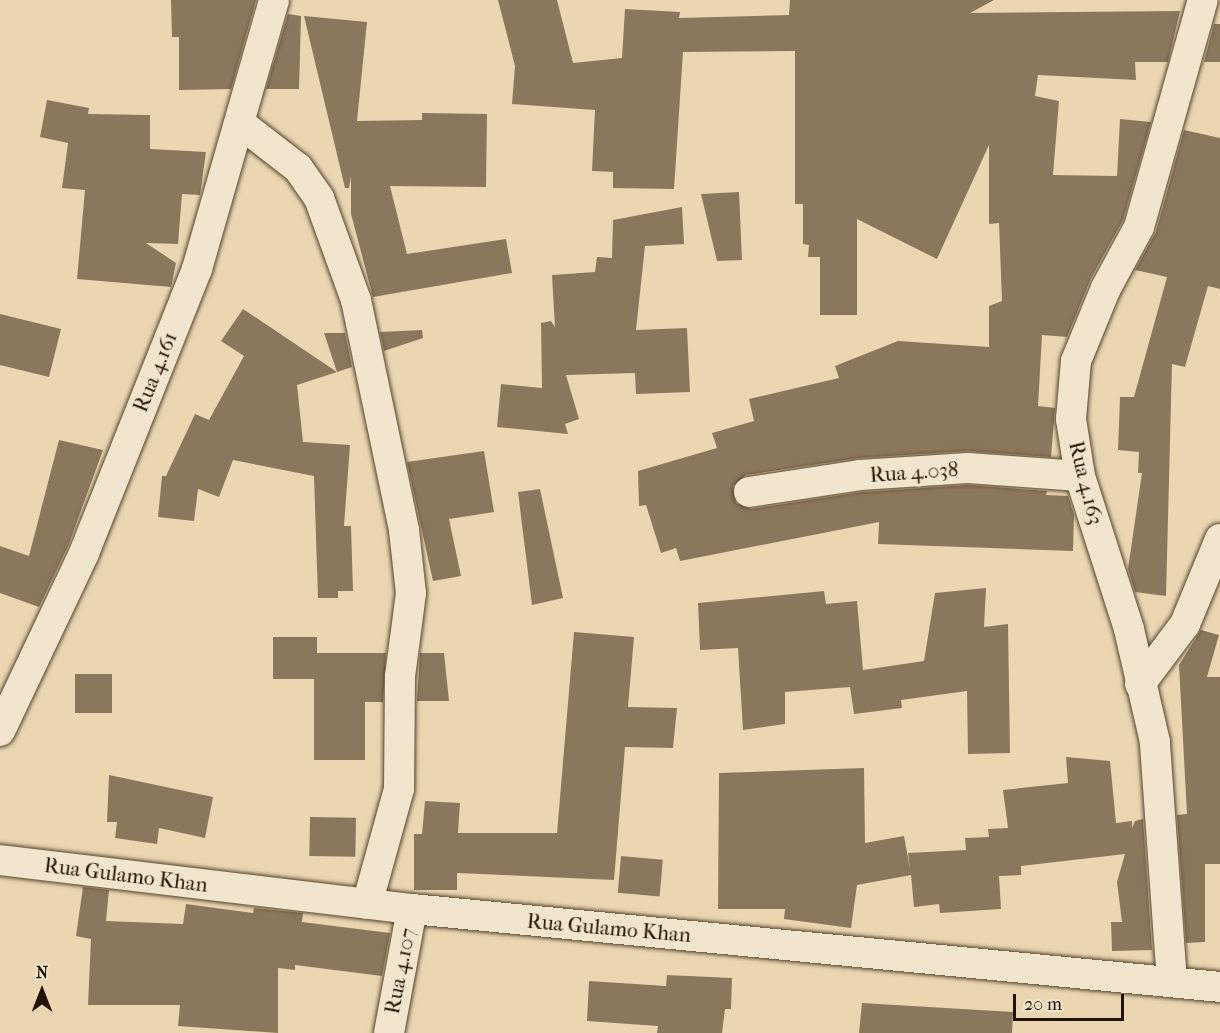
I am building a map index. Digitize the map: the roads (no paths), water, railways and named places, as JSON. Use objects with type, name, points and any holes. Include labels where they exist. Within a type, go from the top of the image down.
[{"type":"street","name":"Rua 4.161","points":[[0,731],[84,553],[197,268],[241,124],[274,0]]},
{"type":"street","name":"Rua 4.163","points":[[1172,982],[1155,742],[1129,629],[1080,476],[1071,419],[1076,361],[1106,288],[1139,227],[1203,0]]},
{"type":"street","points":[[241,124],[298,168],[319,198],[356,300],[404,530],[411,593],[400,676],[399,789],[368,904]]},
{"type":"street","name":"Rua 4.038","points":[[749,492],[860,475],[968,468],[1080,476]]},
{"type":"street","points":[[1140,684],[1185,624],[1220,539]]},
{"type":"street","name":"Rua Gulamo Khan","points":[[0,860],[412,909],[1220,987]]},
{"type":"street","name":"Rua 4.107","points":[[389,1033],[412,909]]}]
